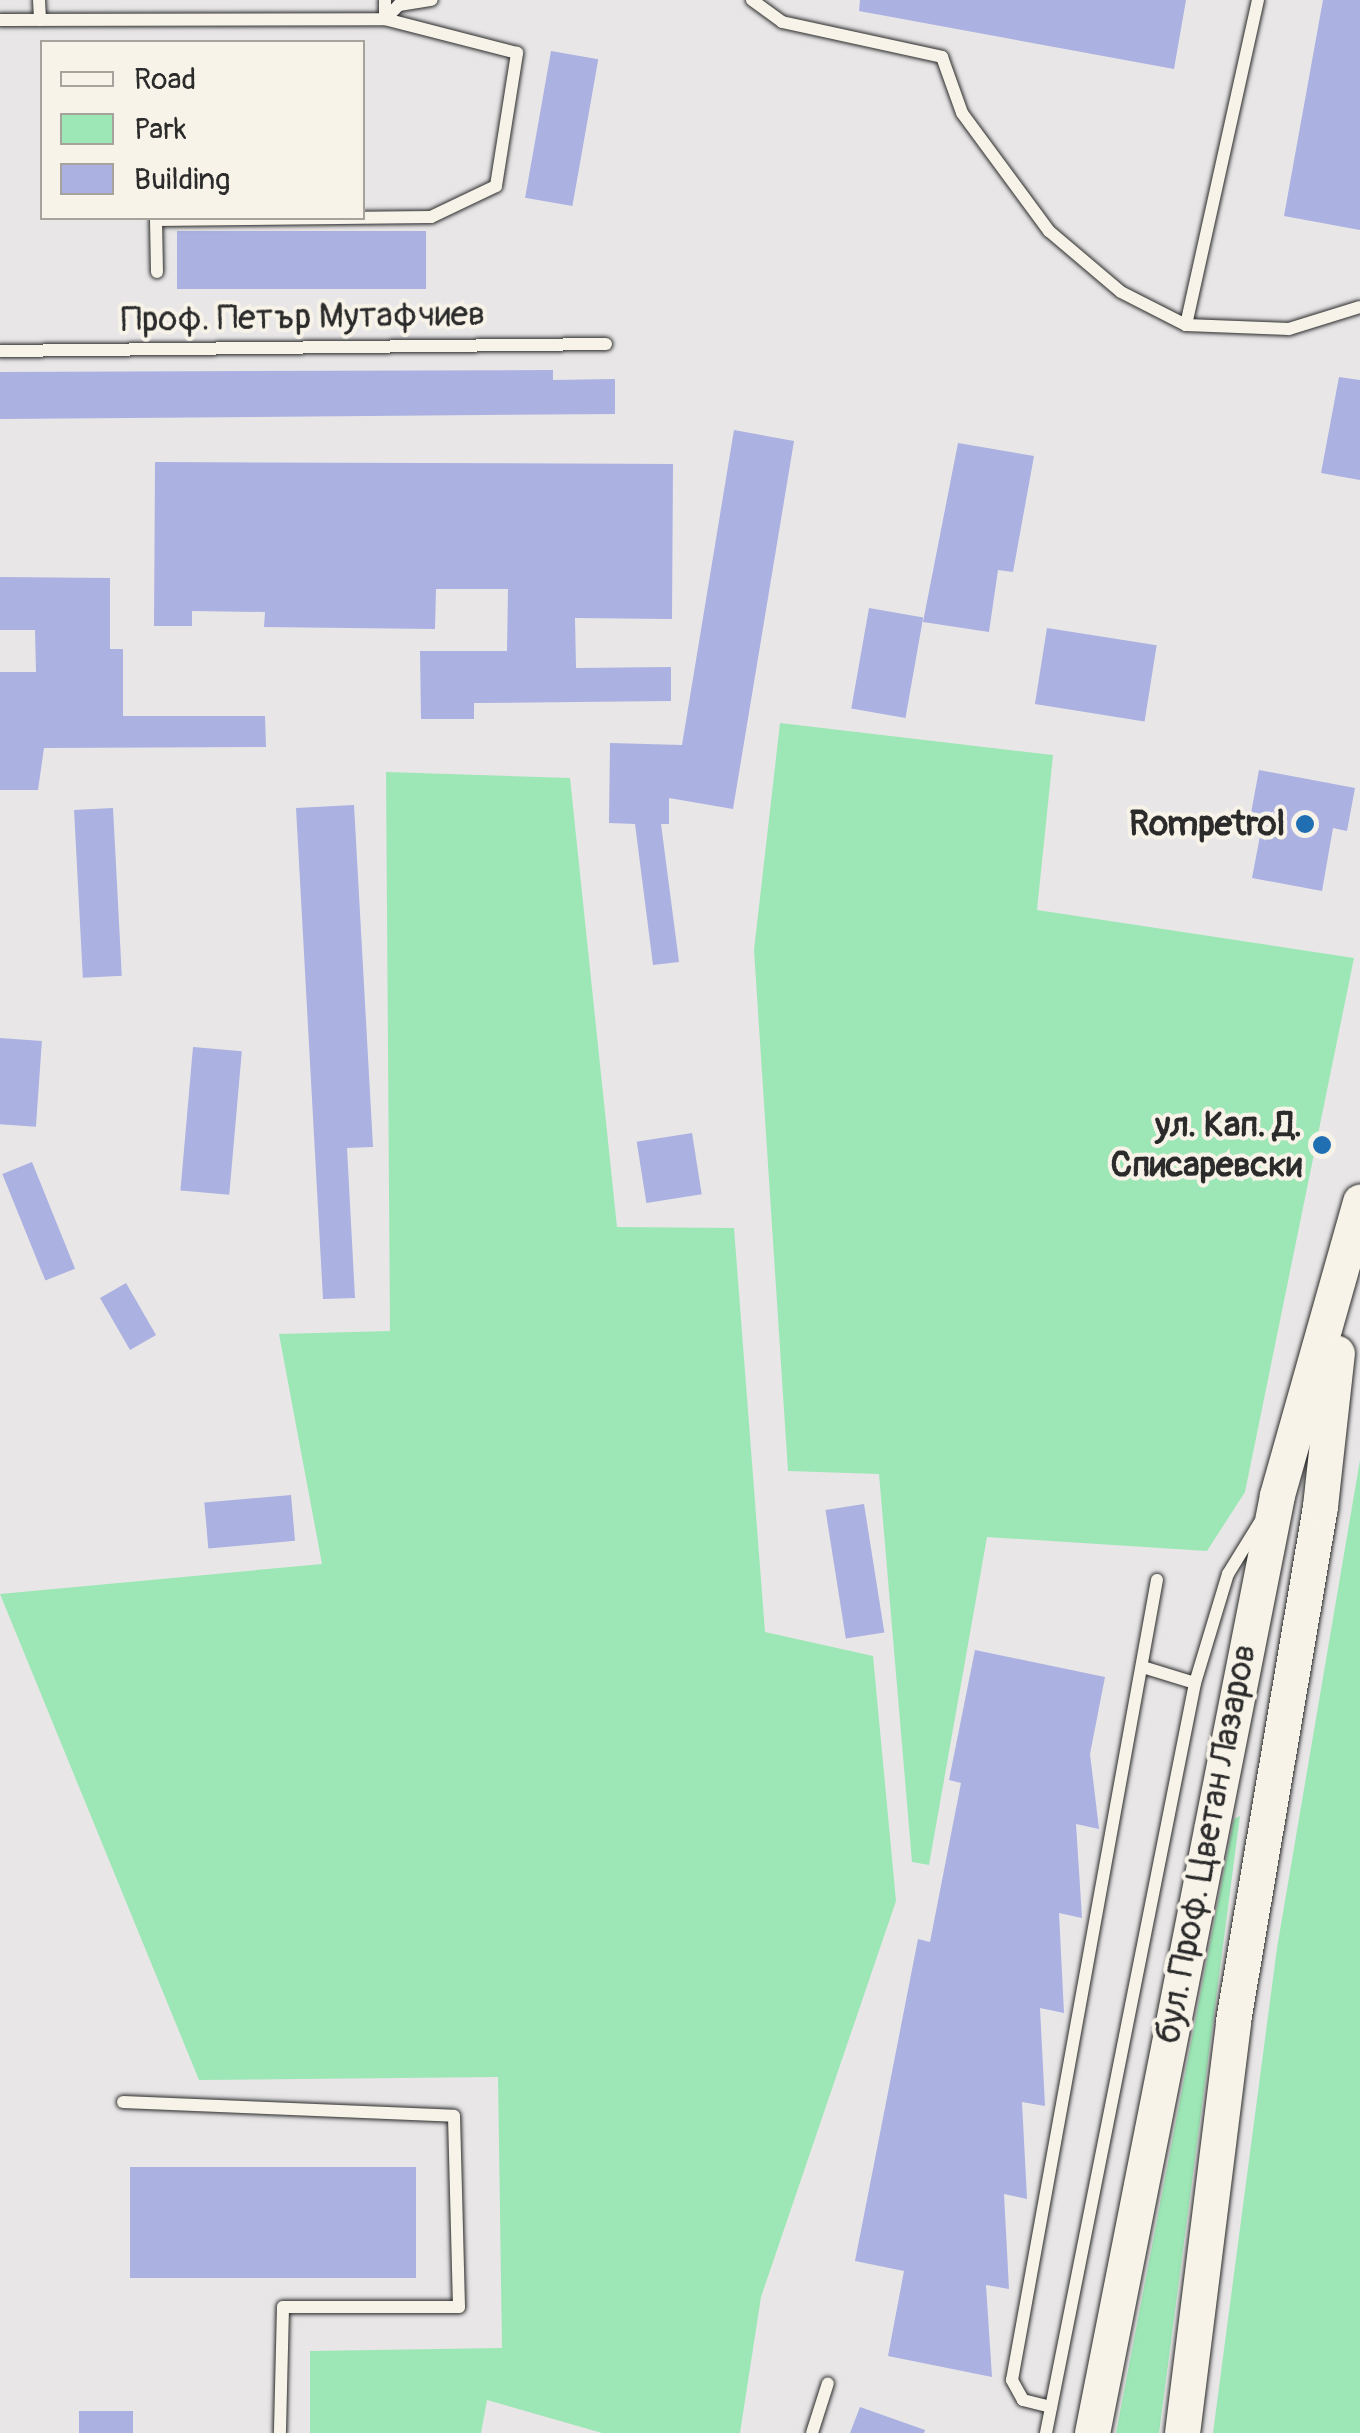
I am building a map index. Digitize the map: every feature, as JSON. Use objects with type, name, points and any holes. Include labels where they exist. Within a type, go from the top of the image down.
[{"type":"main road","name":"бул. Проф. Цветан Лазаров","points":[[1092,2433],[1277,1495],[1346,1262],[1360,1201]]},
{"type":"main road","name":"бул. Проф. Цветан Лазаров","points":[[1182,2433],[1234,2020],[1320,1506],[1346,1262]]},
{"type":"lane","points":[[40,0],[40,20]]},
{"type":"lane","points":[[385,0],[385,19]]},
{"type":"lane","points":[[385,19],[399,5],[432,0]]},
{"type":"lane","points":[[752,0],[782,22],[942,57],[962,112],[1049,230],[1121,292],[1186,325],[1288,329],[1360,307]]},
{"type":"lane","points":[[1186,325],[1258,0]]},
{"type":"lane","points":[[0,20],[385,19],[517,53],[496,186],[430,217],[365,218]]},
{"type":"lane","points":[[156,220],[157,272]]},
{"type":"lane","name":"Проф. Петър Мутафчиев","points":[[0,351],[606,344]]},
{"type":"lane","points":[[1046,2433],[1195,1683],[1228,1574],[1277,1495]]},
{"type":"lane","points":[[1051,2407],[1023,2400],[1012,2380],[1146,1668],[1156,1580]]},
{"type":"lane","points":[[1146,1668],[1195,1683]]},
{"type":"lane","points":[[124,2102],[454,2116],[459,2307],[282,2307],[280,2433]]},
{"type":"lane","points":[[812,2433],[828,2383]]},
{"type":"green space","points":[[780,723],[1053,755],[1037,910],[1354,958],[1245,1492],[1207,1551],[987,1537],[929,1865],[912,1862],[879,1474],[788,1471],[754,950]]},
{"type":"green space","points":[[386,772],[570,778],[617,1227],[734,1228],[765,1632],[873,1656],[896,1901],[761,2297],[740,2433],[602,2433],[487,2400],[481,2433],[310,2433],[310,2351],[502,2348],[498,2077],[199,2080],[0,1594],[322,1564],[279,1334],[390,1331]]},
{"type":"green space","points":[[1360,1460],[1360,2433],[1213,2433],[1277,1948]]},
{"type":"green space","points":[[1240,1816],[1159,2433],[1116,2433],[1234,1819]]},
{"type":"building","points":[[860,0],[1186,0],[1174,69],[859,11]]},
{"type":"building","points":[[1323,0],[1360,0],[1360,230],[1284,216]]},
{"type":"building","points":[[551,51],[598,59],[572,206],[525,198]]},
{"type":"building","points":[[177,231],[426,231],[426,289],[177,289]]},
{"type":"building","points":[[553,370],[553,380],[615,379],[615,414],[0,419],[0,372]]},
{"type":"building","points":[[1339,377],[1360,380],[1360,480],[1321,473]]},
{"type":"building","points":[[734,430],[794,441],[733,809],[669,798],[669,824],[661,824],[679,962],[653,965],[635,824],[609,823],[610,743],[682,745]]},
{"type":"building","points":[[958,443],[1034,456],[1013,572],[998,570],[989,632],[923,622]]},
{"type":"building","points":[[155,462],[673,464],[672,619],[575,618],[576,668],[671,667],[671,701],[474,703],[474,719],[421,719],[420,651],[507,651],[508,589],[436,589],[435,629],[264,627],[265,612],[192,611],[192,626],[154,626]]},
{"type":"building","points":[[0,577],[110,578],[110,649],[123,649],[123,716],[265,716],[266,747],[44,748],[38,790],[0,790],[0,672],[36,672],[35,630],[0,630]]},
{"type":"building","points":[[869,608],[923,618],[905,718],[851,708]]},
{"type":"building","points":[[1047,628],[1157,645],[1145,721],[1035,704]]},
{"type":"building","points":[[1259,770],[1355,788],[1347,831],[1333,828],[1322,891],[1252,878],[1264,815],[1251,813]]},
{"type":"building","points":[[354,805],[373,1147],[347,1148],[355,1298],[323,1299],[296,808]]},
{"type":"building","points":[[113,808],[122,976],[83,978],[74,810]]},
{"type":"building","points":[[0,1038],[42,1041],[36,1127],[0,1124]]},
{"type":"building","points":[[193,1047],[242,1051],[229,1195],[180,1190]]},
{"type":"building","points":[[692,1133],[702,1194],[646,1203],[637,1142]]},
{"type":"building","points":[[32,1162],[75,1269],[45,1281],[2,1174]]},
{"type":"building","points":[[126,1283],[156,1335],[130,1350],[100,1298]]},
{"type":"building","points":[[291,1495],[295,1541],[208,1548],[204,1503]]},
{"type":"building","points":[[864,1504],[884,1632],[846,1639],[825,1510]]},
{"type":"building","points":[[975,1650],[1105,1677],[1090,1754],[1099,1829],[1076,1824],[1082,1918],[1059,1913],[1064,2013],[1040,2008],[1045,2106],[1022,2102],[1027,2199],[1004,2194],[1009,2289],[986,2285],[992,2377],[888,2356],[904,2271],[855,2261],[918,1939],[930,1942],[961,1783],[949,1780]]},
{"type":"building","points":[[130,2167],[416,2167],[416,2278],[130,2278]]},
{"type":"building","points":[[860,2407],[925,2430],[924,2433],[850,2433]]},
{"type":"building","points":[[79,2411],[133,2411],[133,2433],[79,2433]]},
{"type":"place","name":"Rompetrol","points":[[1305,824]]},
{"type":"place","name":"ул. Кап. Д. Списаревски","points":[[1322,1145]]}]
